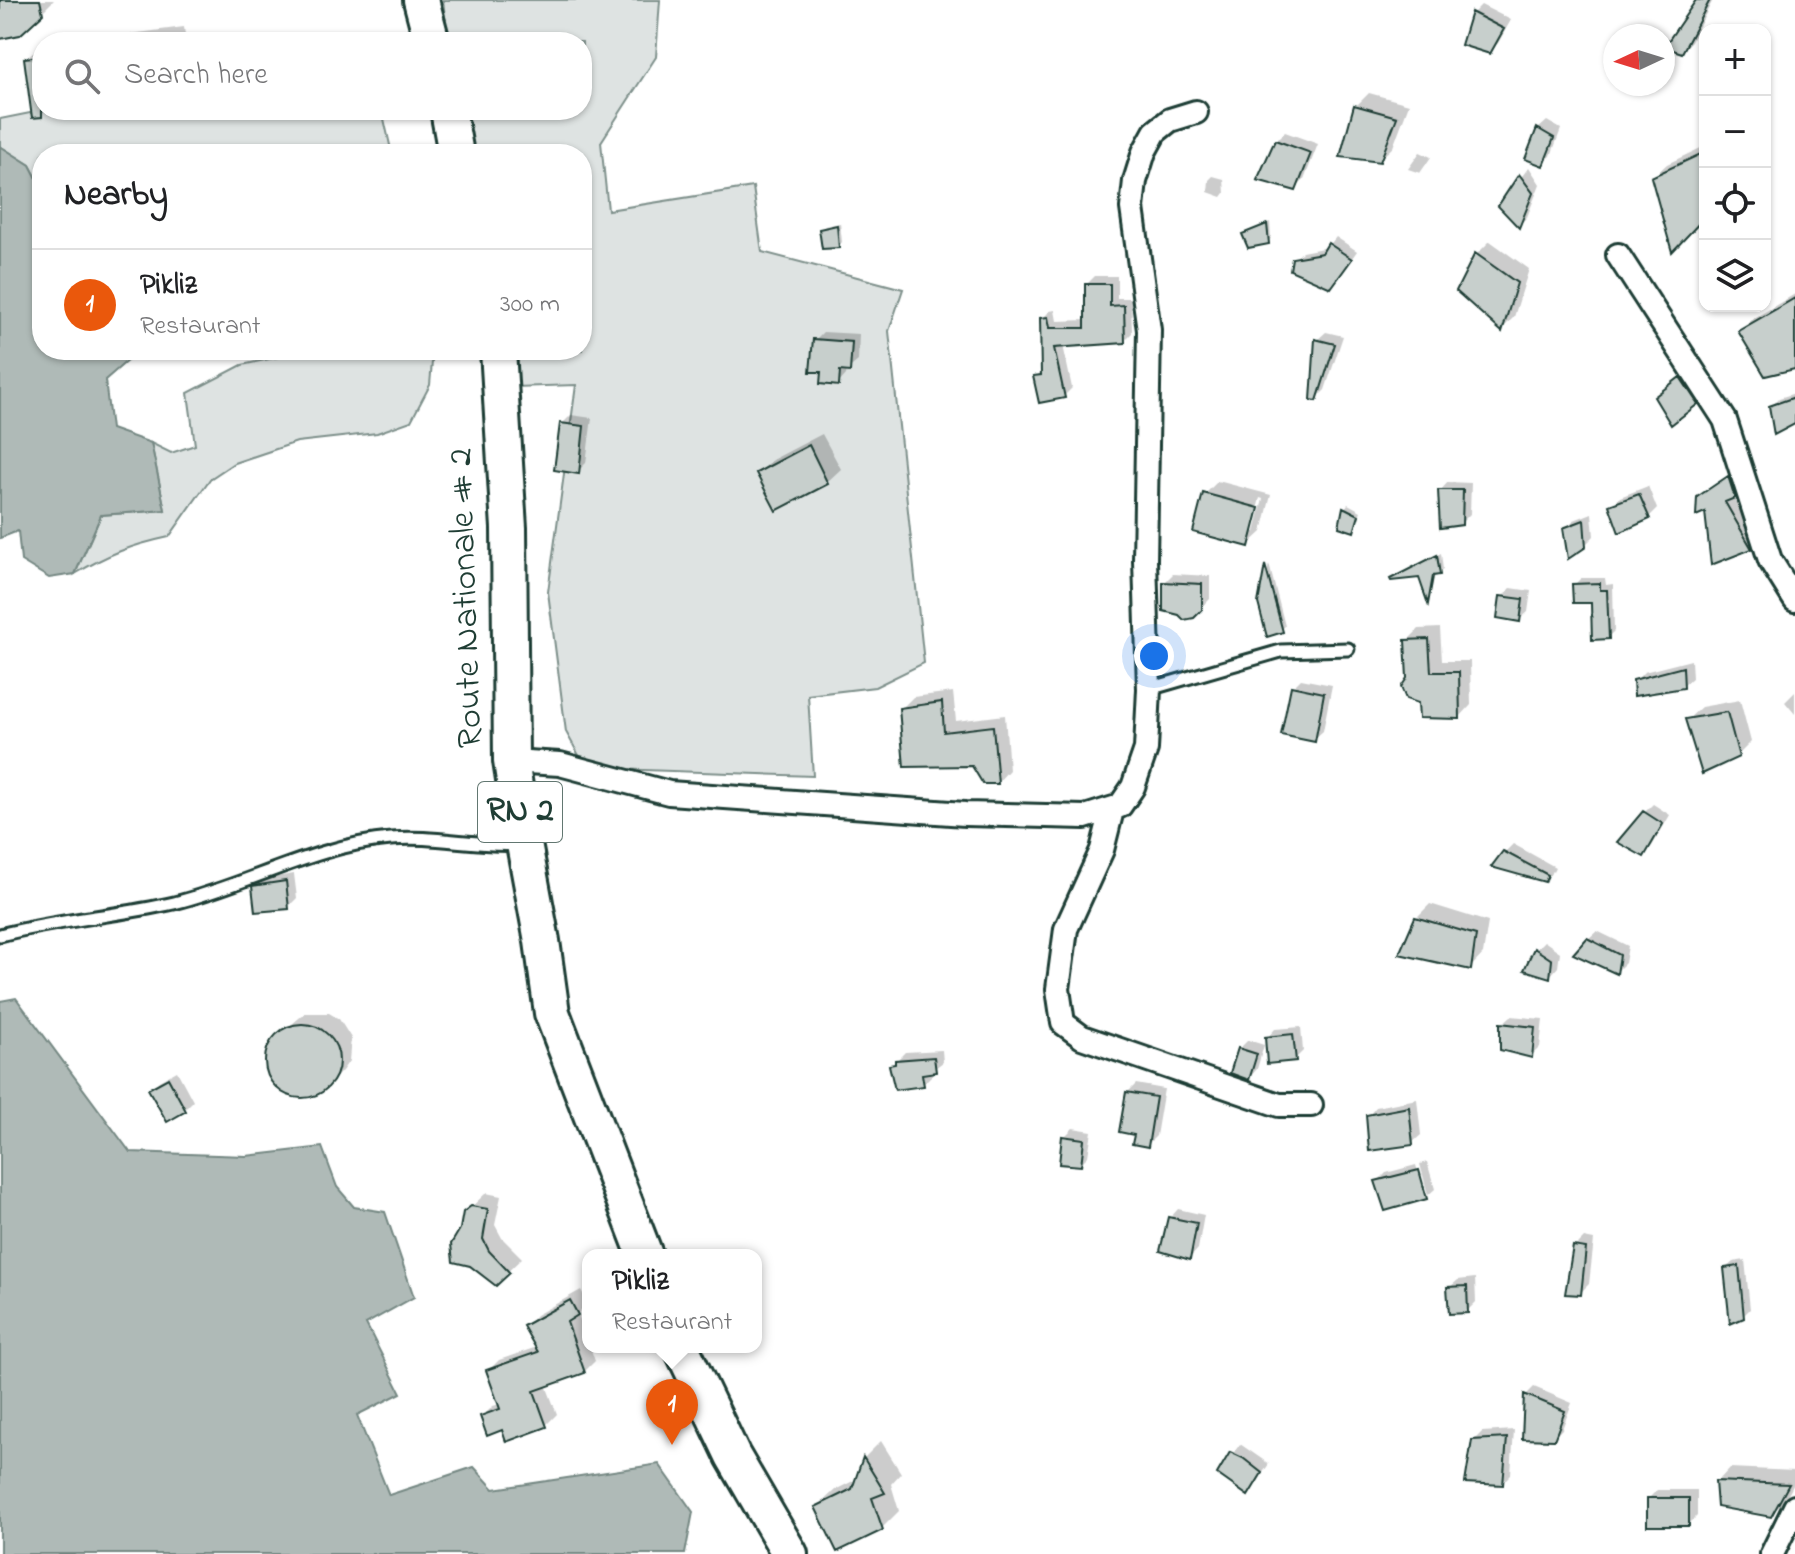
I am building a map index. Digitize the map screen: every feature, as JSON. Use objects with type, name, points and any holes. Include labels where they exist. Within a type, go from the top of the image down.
[{"type":"main road","points":[[421,0],[429,32]]},
{"type":"main road","points":[[450,120],[454,144]]},
{"type":"main road","name":"Route Nationale # 2","points":[[499,360],[509,528],[511,761],[524,844],[552,1013],[643,1249]]},
{"type":"main road","points":[[684,1353],[733,1456],[790,1554]]},
{"type":"street","points":[[511,761],[560,764],[669,793],[965,814],[1085,817],[1120,806],[1133,787],[1146,749],[1149,689],[1145,560],[1149,330],[1132,208],[1135,181],[1144,152],[1155,132],[1170,120],[1196,112]]},
{"type":"street","points":[[1618,255],[1725,420],[1770,560],[1795,600]]},
{"type":"street","points":[[1112,810],[1102,850],[1066,929],[1058,989],[1063,1023],[1082,1037],[1279,1105],[1311,1105]]},
{"type":"street","points":[[1772,1554],[1795,1507]]},
{"type":"lane","points":[[1149,689],[1281,651],[1348,649]]},
{"type":"lane","points":[[0,935],[176,902],[331,850],[361,844],[391,839],[444,839],[486,846],[524,844]]},
{"type":"shaded area","points":[[443,0],[660,0],[656,57],[601,142],[608,210],[753,187],[762,252],[903,289],[889,331],[924,663],[875,687],[808,695],[813,776],[586,768],[566,732],[548,592],[576,385],[514,387],[509,360],[592,360],[592,144],[466,144],[461,120],[592,120],[592,32],[447,32]]},
{"type":"shaded area","points":[[32,113],[32,120],[384,120],[390,144],[32,144],[32,169],[0,146],[0,119]]},
{"type":"shaded area","points":[[0,146],[32,169],[32,360],[128,360],[105,380],[111,429],[151,443],[165,510],[101,515],[75,574],[49,578],[21,561],[18,531],[0,538]]},
{"type":"shaded area","points":[[265,360],[432,360],[430,385],[411,421],[377,433],[297,442],[234,463],[210,479],[169,537],[120,551],[75,574],[101,515],[165,510],[151,443],[171,453],[195,445],[188,393],[242,365]]},
{"type":"shaded area","points":[[16,998],[130,1152],[246,1156],[322,1147],[337,1187],[354,1207],[385,1212],[414,1297],[366,1324],[401,1393],[357,1415],[389,1495],[474,1467],[494,1489],[659,1464],[693,1512],[685,1554],[0,1554],[0,1001]]},
{"type":"building","points":[[0,0],[40,0],[43,14],[20,35],[0,39]]},
{"type":"building","points":[[1696,0],[1710,0],[1682,53],[1675,51],[1675,31]]},
{"type":"building","points":[[1471,12],[1504,29],[1490,54],[1461,45]]},
{"type":"building","points":[[32,57],[32,118],[24,58]]},
{"type":"building","points":[[1354,105],[1397,117],[1380,162],[1340,157]]},
{"type":"building","points":[[1537,128],[1554,138],[1543,166],[1525,159]]},
{"type":"building","points":[[1275,140],[1311,153],[1296,191],[1257,180]]},
{"type":"building","points":[[1699,155],[1699,223],[1672,252],[1651,177]]},
{"type":"building","points":[[1519,174],[1533,193],[1519,228],[1498,206]]},
{"type":"building","points":[[1267,224],[1269,244],[1248,248],[1242,234]]},
{"type":"building","points":[[837,225],[839,248],[822,249],[819,229]]},
{"type":"building","points":[[1328,243],[1352,259],[1331,288],[1290,270],[1292,258],[1322,253]]},
{"type":"building","points":[[1475,253],[1517,283],[1502,332],[1456,291]]},
{"type":"building","points":[[1085,284],[1110,284],[1110,306],[1124,305],[1125,343],[1054,348],[1065,398],[1039,403],[1033,376],[1041,375],[1040,318],[1048,317],[1050,328],[1085,328]]},
{"type":"building","points":[[1795,298],[1795,369],[1765,376],[1738,331]]},
{"type":"building","points":[[813,339],[852,342],[850,372],[840,371],[839,386],[820,384],[821,372],[810,372]]},
{"type":"building","points":[[1315,339],[1335,344],[1317,401],[1311,400]]},
{"type":"building","points":[[1680,377],[1698,404],[1671,425],[1654,397]]},
{"type":"building","points":[[1795,397],[1795,424],[1774,435],[1769,406]]},
{"type":"building","points":[[560,423],[584,426],[579,474],[554,470]]},
{"type":"building","points":[[809,445],[828,484],[776,511],[756,473]]},
{"type":"building","points":[[1728,476],[1735,498],[1725,502],[1752,549],[1711,565],[1705,512],[1696,516],[1697,497]]},
{"type":"building","points":[[1438,490],[1463,490],[1462,525],[1440,528]]},
{"type":"building","points":[[1203,493],[1259,508],[1249,547],[1193,532]]},
{"type":"building","points":[[1639,494],[1650,519],[1619,533],[1609,505]]},
{"type":"building","points":[[1343,507],[1359,515],[1354,532],[1339,527]]},
{"type":"building","points":[[1584,520],[1586,547],[1568,559],[1563,528]]},
{"type":"building","points":[[1437,555],[1440,575],[1433,576],[1428,604],[1419,578],[1391,581],[1390,579]]},
{"type":"building","points":[[1265,565],[1283,632],[1267,637],[1258,603]]},
{"type":"building","points":[[1163,582],[1202,584],[1202,610],[1194,618],[1184,620],[1179,615],[1163,611]]},
{"type":"building","points":[[1600,583],[1600,590],[1607,590],[1609,639],[1592,640],[1591,603],[1573,603],[1572,584]]},
{"type":"building","points":[[1500,596],[1523,599],[1520,622],[1497,618]]},
{"type":"building","points":[[1429,639],[1431,672],[1459,672],[1460,719],[1419,718],[1418,703],[1406,699],[1401,687],[1407,678],[1405,640]]},
{"type":"building","points":[[1683,667],[1684,688],[1634,696],[1633,680]]},
{"type":"building","points":[[1291,686],[1324,693],[1315,742],[1281,735]]},
{"type":"building","points":[[942,702],[944,732],[993,726],[998,784],[983,784],[972,766],[904,767],[899,708]]},
{"type":"building","points":[[1727,712],[1739,757],[1702,774],[1685,719]]},
{"type":"building","points":[[1643,811],[1663,824],[1644,857],[1617,842]]},
{"type":"building","points":[[1503,851],[1548,875],[1545,882],[1491,867]]},
{"type":"building","points":[[286,881],[289,909],[255,912],[252,886]]},
{"type":"building","points":[[1415,917],[1476,935],[1471,970],[1399,954]]},
{"type":"building","points":[[1587,938],[1620,955],[1617,974],[1573,954]]},
{"type":"building","points":[[1534,948],[1552,960],[1550,978],[1524,970]]},
{"type":"building","points":[[1500,1023],[1535,1027],[1532,1058],[1500,1050]]},
{"type":"building","points":[[295,1024],[309,1024],[323,1030],[333,1040],[339,1061],[337,1075],[323,1092],[309,1098],[295,1098],[281,1092],[271,1082],[265,1068],[265,1054],[271,1040],[281,1030]]},
{"type":"building","points":[[1293,1034],[1296,1061],[1267,1064],[1265,1037]]},
{"type":"building","points":[[1238,1048],[1257,1054],[1249,1080],[1230,1073]]},
{"type":"building","points":[[934,1057],[936,1072],[922,1074],[924,1086],[895,1090],[889,1065],[895,1064],[895,1060]]},
{"type":"building","points":[[168,1078],[186,1111],[167,1122],[148,1089]]},
{"type":"building","points":[[1126,1092],[1156,1097],[1148,1147],[1132,1144],[1134,1135],[1119,1132]]},
{"type":"building","points":[[1409,1107],[1413,1145],[1369,1151],[1366,1115]]},
{"type":"building","points":[[1062,1136],[1084,1139],[1081,1166],[1059,1164]]},
{"type":"building","points":[[1419,1170],[1427,1199],[1385,1211],[1375,1181]]},
{"type":"building","points":[[471,1206],[488,1209],[483,1239],[489,1251],[510,1273],[496,1286],[470,1266],[453,1262],[451,1244],[460,1229],[463,1212]]},
{"type":"building","points":[[1168,1217],[1197,1223],[1190,1260],[1160,1251]]},
{"type":"building","points":[[1573,1246],[1586,1248],[1581,1295],[1565,1294]]},
{"type":"building","points":[[1739,1266],[1744,1318],[1730,1324],[1724,1268]]},
{"type":"building","points":[[1467,1286],[1468,1313],[1449,1314],[1447,1287]]},
{"type":"building","points":[[570,1300],[578,1315],[567,1322],[585,1373],[534,1391],[547,1427],[506,1442],[502,1430],[487,1436],[480,1416],[500,1409],[486,1370],[538,1352],[523,1326]]},
{"type":"building","points":[[1524,1394],[1565,1411],[1554,1440],[1522,1439]]},
{"type":"building","points":[[1507,1438],[1503,1485],[1465,1483],[1472,1440]]},
{"type":"building","points":[[1230,1452],[1262,1473],[1248,1496],[1217,1474]]},
{"type":"building","points":[[863,1457],[885,1493],[872,1498],[883,1530],[837,1552],[815,1507],[852,1489]]},
{"type":"building","points":[[1715,1481],[1789,1484],[1771,1517],[1717,1507]]},
{"type":"building","points":[[1647,1498],[1689,1498],[1689,1526],[1647,1526]]},
{"type":"place","name":"Pikliz","points":[[672,1445]]}]
